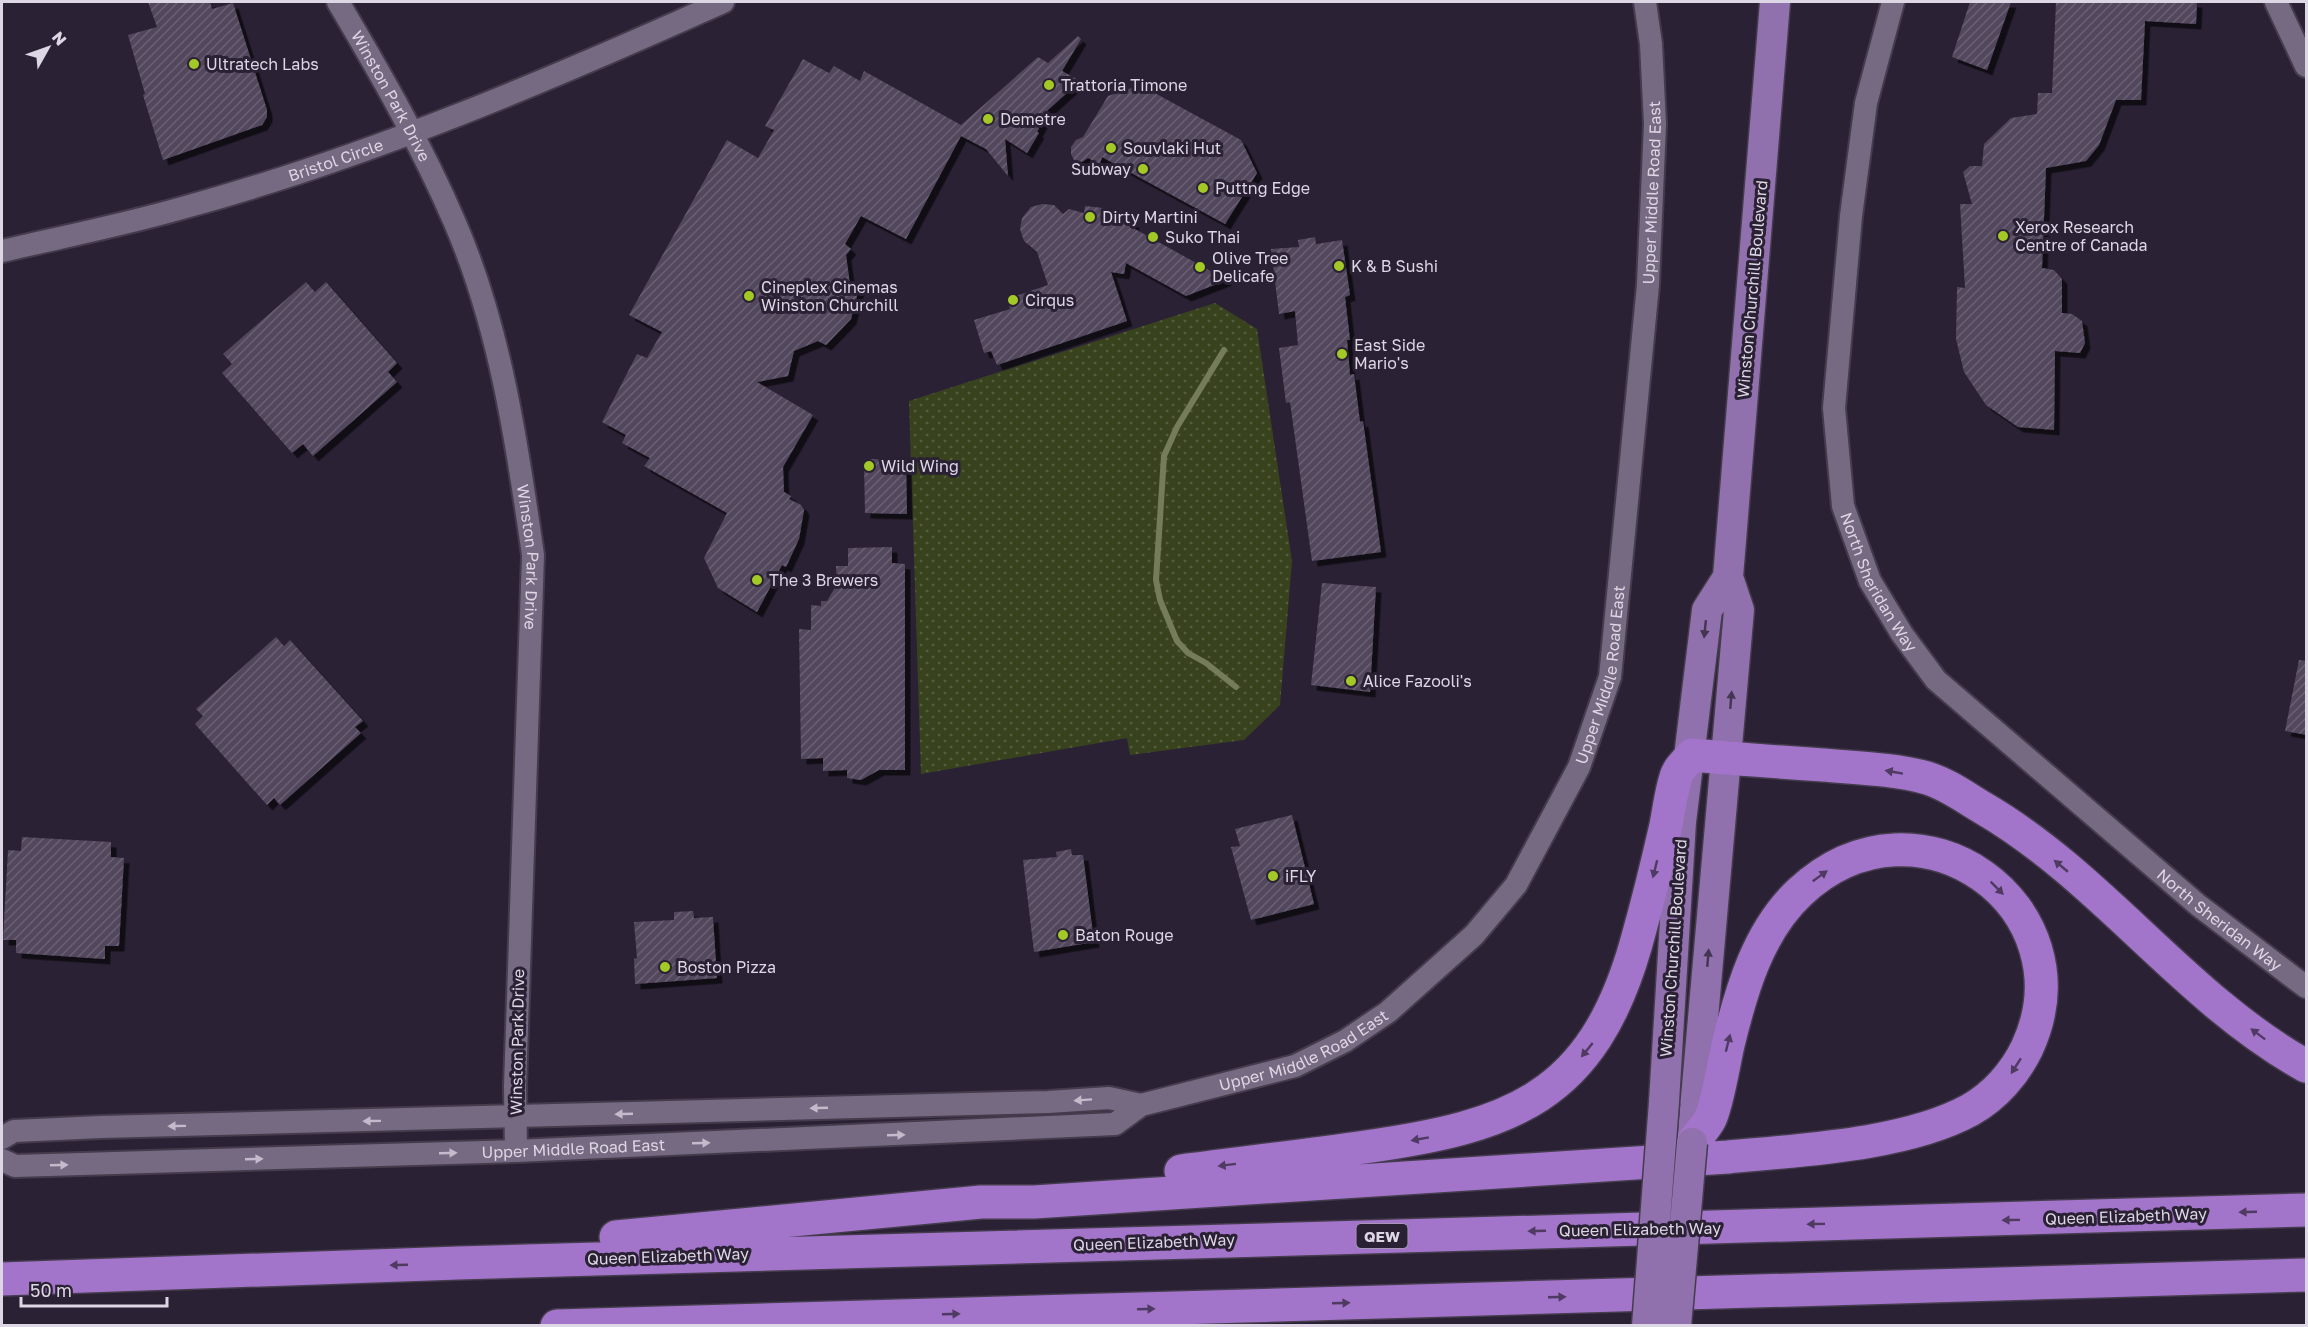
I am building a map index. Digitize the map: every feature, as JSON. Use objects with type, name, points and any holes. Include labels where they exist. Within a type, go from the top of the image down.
[{"type":"highway","points":[[981,1202],[1032,1189],[1420,1139],[1485,1123],[1534,1099],[1571,1069],[1595,1040],[1611,1014],[1636,943],[1676,775],[1692,755],[1873,769],[1927,778],[1941,784],[2014,826],[2106,903],[2213,1000],[2284,1053],[2307,1066]]},
{"type":"highway","points":[[458,1263],[528,1245],[981,1202],[1034,1202],[1728,1157],[1813,1148],[1931,1126],[1981,1103],[2007,1079],[2025,1051],[2036,1022],[2040,987],[2036,954],[2025,925],[2003,893],[1990,881],[1944,856],[1926,850],[1889,848],[1870,851],[1837,864],[1799,893],[1785,908],[1760,948],[1705,1100],[1711,1118],[1692,1143]]},
{"type":"highway","name":"Queen Elizabeth Way","points":[[2,1279],[458,1263],[2307,1210]]},
{"type":"highway","points":[[557,1326],[2307,1275]]},
{"type":"main road","name":"Winston Churchill Boulevard","points":[[1705,1100],[1726,758],[1739,610],[1728,577],[1775,2]]},
{"type":"main road","name":"Winston Churchill Boulevard","points":[[1647,1326],[1682,822],[1692,755],[1707,610],[1728,577]]},
{"type":"main road","points":[[1676,1326],[1692,1143]]},
{"type":"street","name":"Winston Park Drive","points":[[338,2],[413,133],[456,224],[479,289],[504,383],[533,555],[515,1118],[516,1151]]},
{"type":"street","name":"Bristol Circle","points":[[2,251],[183,208],[413,133],[564,72],[723,2]]},
{"type":"street","name":"Upper Middle Road East","points":[[2,1160],[15,1166],[516,1151],[1115,1124],[1141,1105],[1294,1066],[1345,1041],[1388,1012],[1474,935],[1516,885],[1579,767],[1610,677],[1648,285],[1655,124],[1651,44],[1645,2]]},
{"type":"street","name":"North Sheridan Way","points":[[1893,2],[1865,114],[1851,216],[1834,408],[1843,506],[1870,581],[1902,634],[1936,680],[2198,905],[2307,987]]},
{"type":"street","points":[[2276,2],[2307,66]]},
{"type":"street","name":"Upper Middle Road East","points":[[2,1138],[14,1131],[58,1129],[515,1118],[1048,1102],[1109,1098],[1141,1105]]},
{"type":"green space","points":[[1215,303],[1257,329],[1292,561],[1280,705],[1244,740],[1130,755],[1127,738],[921,774],[909,401]]},
{"type":"building","name":"Ultratech Labs","points":[[148,2],[210,2],[212,9],[233,3],[267,110],[267,117],[262,125],[163,160],[128,35],[157,27]]},
{"type":"building","points":[[1970,2],[2011,2],[1987,70],[1952,57]]},
{"type":"building","name":"Xerox Research Centre of Canada","points":[[2056,2],[2197,2],[2196,24],[2145,21],[2141,100],[2116,100],[2099,145],[2086,161],[2046,168],[2042,268],[2054,270],[2062,279],[2062,313],[2072,314],[2082,321],[2085,343],[2080,353],[2055,351],[2054,430],[2018,427],[1986,405],[1964,372],[1956,339],[1957,287],[1965,288],[1960,204],[1972,204],[1963,172],[1970,166],[1982,166],[1984,144],[2011,118],[2037,114],[2038,93],[2052,93]]},
{"type":"building","name":"Cineplex Cinemas Winston Churchill","points":[[1078,36],[1081,39],[1062,71],[1080,81],[1038,119],[1045,117],[1027,153],[1005,139],[1008,176],[986,149],[961,136],[906,239],[861,216],[845,244],[851,249],[846,255],[850,285],[859,288],[851,319],[826,345],[818,341],[794,351],[788,376],[757,382],[813,415],[783,467],[784,492],[791,496],[789,499],[801,505],[804,510],[799,539],[786,567],[782,565],[757,612],[718,588],[704,558],[727,513],[644,466],[650,458],[622,443],[626,435],[602,422],[637,354],[647,358],[662,332],[629,315],[727,140],[758,158],[774,130],[765,126],[803,59],[829,73],[834,66],[860,81],[864,71],[961,125],[1038,57],[1048,63]]},
{"type":"building","points":[[1140,85],[1241,140],[1257,173],[1225,224],[1102,157],[1100,164],[1088,158],[1082,162],[1074,160],[1071,147],[1076,140],[1083,137],[1108,96]]},
{"type":"building","points":[[1042,204],[1054,205],[1063,214],[1069,209],[1084,213],[1085,206],[1103,208],[1101,215],[1134,222],[1133,228],[1227,280],[1186,296],[1126,263],[1124,274],[1111,272],[1127,321],[997,365],[991,351],[984,353],[974,320],[1010,309],[1007,299],[1048,285],[1037,252],[1024,241],[1020,229],[1022,218],[1031,207]]},
{"type":"building","points":[[1315,237],[1316,244],[1342,240],[1350,295],[1345,297],[1350,340],[1347,340],[1350,375],[1354,374],[1360,422],[1363,421],[1381,552],[1312,561],[1290,402],[1286,403],[1279,348],[1298,345],[1295,311],[1279,314],[1271,249],[1299,247],[1298,240]]},
{"type":"building","points":[[306,282],[315,292],[326,282],[397,363],[388,372],[397,382],[313,456],[303,444],[292,453],[222,373],[232,364],[223,354]]},
{"type":"building","points":[[870,459],[906,460],[907,514],[865,513],[864,464]]},
{"type":"building","points":[[892,547],[892,563],[905,564],[905,770],[879,770],[861,780],[847,778],[847,770],[823,771],[823,758],[801,759],[799,629],[811,630],[811,605],[821,606],[821,601],[827,601],[837,584],[836,566],[848,566],[848,548]]},
{"type":"building","points":[[1322,583],[1376,587],[1370,692],[1311,685]]},
{"type":"building","points":[[276,637],[284,646],[290,640],[363,721],[355,727],[361,733],[280,805],[274,798],[267,805],[195,724],[203,716],[196,709]]},
{"type":"building","points":[[2299,660],[2307,661],[2307,735],[2285,731]]},
{"type":"building","name":"iFLY","points":[[1292,815],[1314,904],[1251,920],[1231,847],[1240,846],[1235,829]]},
{"type":"building","points":[[22,837],[111,842],[111,857],[124,858],[119,946],[105,946],[105,959],[16,953],[16,940],[3,940],[8,850],[21,851]]},
{"type":"building","points":[[1071,849],[1072,855],[1083,855],[1094,942],[1034,952],[1023,860],[1057,857],[1056,852]]},
{"type":"building","points":[[693,911],[694,918],[713,917],[717,978],[635,984],[634,959],[637,958],[634,922],[674,920],[674,912]]},
{"type":"waterway","points":[[1224,350],[1177,427],[1164,456],[1156,580],[1160,600],[1177,641],[1188,653],[1206,663],[1236,687]]},
{"type":"place","name":"Ultratech Labs","points":[[194,64]]},
{"type":"place","name":"Trattoria Timone","points":[[1049,85]]},
{"type":"place","name":"Demetre","points":[[988,119]]},
{"type":"place","name":"Souvlaki Hut","points":[[1111,148]]},
{"type":"place","name":"Subway","points":[[1143,169]]},
{"type":"place","name":"Puttng Edge","points":[[1203,188]]},
{"type":"place","name":"Dirty Martini","points":[[1090,217]]},
{"type":"place","name":"Xerox Research Centre of Canada","points":[[2003,236]]},
{"type":"place","name":"Suko Thai","points":[[1153,237]]},
{"type":"place","name":"K & B Sushi","points":[[1339,266]]},
{"type":"place","name":"Olive Tree Delicafe","points":[[1200,267]]},
{"type":"place","name":"Cineplex Cinemas Winston Churchill","points":[[749,296]]},
{"type":"place","name":"Cirqus","points":[[1013,300]]},
{"type":"place","name":"East Side Mario's","points":[[1342,354]]},
{"type":"place","name":"Wild Wing","points":[[869,466]]},
{"type":"place","name":"The 3 Brewers","points":[[757,580]]},
{"type":"place","name":"Alice Fazooli's","points":[[1351,681]]},
{"type":"place","name":"iFLY","points":[[1273,876]]},
{"type":"place","name":"Baton Rouge","points":[[1063,935]]},
{"type":"place","name":"Boston Pizza","points":[[665,967]]}]
